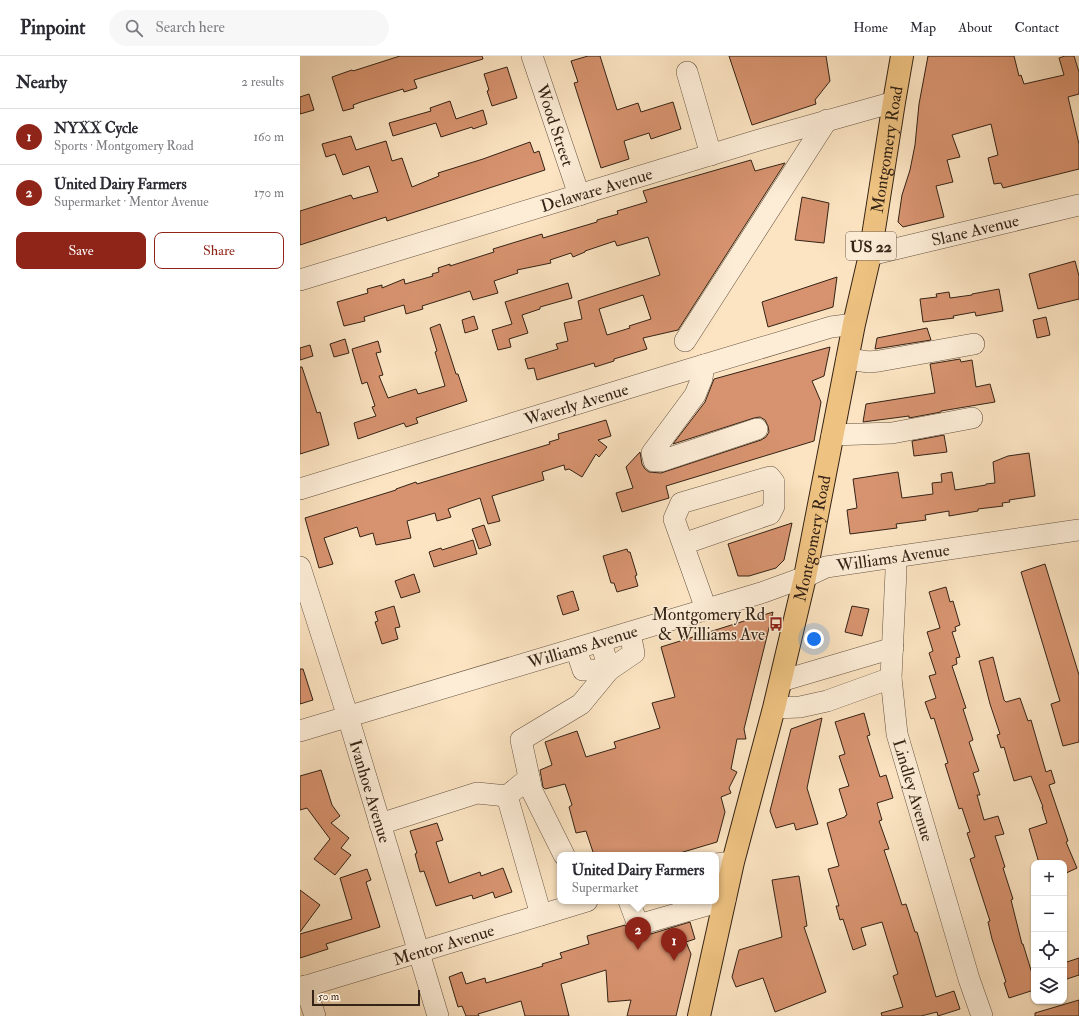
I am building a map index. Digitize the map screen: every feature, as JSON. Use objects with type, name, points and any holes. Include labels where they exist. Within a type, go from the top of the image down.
[{"type":"main road","name":"Montgomery Road","points":[[699,1016],[725,900],[725,863],[774,708],[804,577],[854,324],[870,255],[902,56]]},
{"type":"street","name":"Wood Street","points":[[532,56],[579,195]]},
{"type":"street","points":[[687,72],[711,154]]},
{"type":"street","name":"Delaware Avenue","points":[[300,280],[711,154],[894,102]]},
{"type":"street","points":[[685,341],[827,120]]},
{"type":"street","name":"Slane Avenue","points":[[870,255],[1079,204]]},
{"type":"street","name":"Waverly Avenue","points":[[300,489],[831,327],[854,324]]},
{"type":"street","points":[[847,359],[869,362],[879,361],[974,344]]},
{"type":"street","points":[[704,365],[702,378],[695,395],[652,454],[654,461],[661,461],[757,429]]},
{"type":"street","points":[[832,435],[892,433],[972,418]]},
{"type":"street","points":[[683,544],[770,514],[774,506],[774,482],[770,477],[681,503],[674,519],[706,609]]},
{"type":"street","name":"Williams Avenue","points":[[300,731],[764,592],[826,567],[1079,531]]},
{"type":"street","name":"Lindley Avenue","points":[[895,557],[896,571],[891,678],[897,734],[969,979],[982,1016]]},
{"type":"street","name":"Ivanhoe Avenue","points":[[300,567],[348,717],[438,1016]]},
{"type":"street","points":[[562,852],[532,791],[521,740],[581,704],[609,670],[634,652],[630,633]]},
{"type":"street","points":[[601,642],[609,670]]},
{"type":"street","points":[[781,680],[893,648]]},
{"type":"street","points":[[576,649],[584,670],[609,670]]},
{"type":"street","points":[[774,708],[800,707],[827,701],[891,678]]},
{"type":"street","points":[[380,824],[477,793],[507,796],[530,778]]},
{"type":"street","points":[[507,796],[541,915]]},
{"type":"street","points":[[719,902],[725,900]]},
{"type":"street","name":"Mentor Avenue","points":[[303,987],[577,904]]},
{"type":"street","points":[[630,904],[638,925],[711,904]]},
{"type":"street","points":[[303,987],[315,1016]]},
{"type":"building","points":[[400,56],[482,56],[483,59],[414,80],[417,88],[404,92],[403,89],[361,102],[353,105],[354,108],[343,111],[332,77]]},
{"type":"building","points":[[588,56],[600,56],[617,110],[638,103],[641,112],[673,102],[681,129],[651,139],[649,133],[624,141],[629,159],[601,168],[574,83],[578,82],[571,61]]},
{"type":"building","points":[[729,56],[826,56],[830,81],[815,100],[816,104],[752,125]]},
{"type":"building","points":[[928,56],[1014,56],[1019,76],[1021,75],[1024,84],[1064,75],[1059,58],[1074,56],[1079,72],[1079,94],[1068,97],[1079,144],[1079,169],[1003,188],[1001,183],[994,184],[988,158],[998,155],[991,124],[952,135],[960,157],[947,160],[953,182],[936,186],[944,217],[903,227],[898,222],[902,195],[910,170],[915,145],[919,104]]},
{"type":"building","points":[[507,67],[517,98],[492,106],[487,91],[489,90],[484,74]]},
{"type":"building","points":[[309,94],[314,110],[300,114],[300,97]]},
{"type":"building","points":[[450,101],[456,119],[483,110],[487,124],[441,137],[436,123],[393,136],[389,123],[431,111],[430,108]]},
{"type":"building","points":[[351,136],[356,150],[386,141],[392,161],[402,158],[412,187],[439,176],[438,173],[530,142],[534,153],[539,151],[545,170],[387,221],[386,217],[300,245],[300,211],[351,195],[353,199],[378,192],[369,166],[343,175],[335,154],[326,157],[322,144]]},
{"type":"building","points":[[751,160],[755,171],[785,163],[678,330],[643,338],[647,349],[614,359],[614,361],[595,367],[594,363],[537,380],[534,368],[528,369],[525,359],[558,349],[556,344],[568,341],[564,323],[582,319],[578,301],[660,275],[648,237],[617,246],[615,241],[585,251],[573,257],[571,253],[550,260],[551,263],[517,270],[518,273],[494,281],[498,293],[473,300],[470,291],[422,306],[423,309],[406,314],[404,305],[364,317],[365,321],[344,326],[337,302],[368,293],[367,289],[382,285],[382,288],[404,279],[405,284],[433,276],[432,274],[439,272],[438,268],[450,264],[450,266],[494,252],[493,249],[542,234],[543,238],[597,222],[597,220],[618,214],[617,211],[647,202],[643,191]],"holes":[[[643,295],[651,319],[629,326],[630,328],[607,335],[599,309]]]},
{"type":"building","points":[[802,197],[829,203],[824,243],[795,240]]},
{"type":"building","points":[[1075,261],[1079,276],[1079,299],[1038,309],[1029,274]]},
{"type":"building","points":[[837,277],[833,307],[768,327],[762,302]]},
{"type":"building","points":[[568,283],[572,298],[540,307],[540,309],[522,315],[528,333],[509,339],[511,347],[498,350],[492,330],[512,324],[505,302]]},
{"type":"building","points":[[999,289],[1003,311],[976,316],[975,312],[953,316],[954,318],[923,322],[920,299],[937,297],[936,294],[949,292],[950,298]]},
{"type":"building","points":[[474,316],[478,329],[465,333],[462,320]]},
{"type":"building","points":[[1046,317],[1050,335],[1037,338],[1033,320]]},
{"type":"building","points":[[440,324],[456,374],[458,374],[467,401],[416,418],[418,423],[406,427],[404,423],[358,439],[354,423],[376,416],[372,407],[375,406],[367,382],[362,384],[352,349],[378,341],[381,352],[376,353],[383,375],[379,376],[388,398],[416,389],[418,394],[445,386],[430,328]]},
{"type":"building","points":[[927,328],[931,340],[875,349],[877,338]]},
{"type":"building","points":[[345,339],[349,353],[334,357],[330,344]]},
{"type":"building","points":[[310,345],[313,356],[300,360],[300,348]]},
{"type":"building","points":[[830,347],[824,376],[812,381],[821,402],[814,441],[666,486],[669,498],[622,512],[616,493],[633,488],[626,467],[640,452],[642,464],[645,469],[649,472],[661,473],[761,440],[766,437],[769,432],[768,426],[765,420],[760,417],[673,444],[705,402],[714,379]]},
{"type":"building","points":[[960,359],[961,362],[972,360],[976,387],[990,384],[995,402],[909,418],[909,416],[863,422],[866,404],[935,393],[930,364]]},
{"type":"building","points":[[300,367],[302,367],[317,413],[320,412],[329,445],[300,454]]},
{"type":"building","points":[[606,420],[611,436],[598,440],[607,447],[599,457],[596,454],[582,477],[569,469],[565,470],[564,465],[542,472],[544,480],[492,496],[500,521],[488,524],[480,498],[448,509],[451,517],[437,521],[435,513],[407,521],[411,538],[376,545],[373,533],[360,537],[357,527],[324,538],[333,564],[319,568],[305,518],[396,490],[416,482],[417,484],[550,444],[549,442],[559,439],[558,434]]},
{"type":"building","points":[[944,435],[947,452],[914,456],[912,441]]},
{"type":"building","points":[[1029,453],[1035,496],[1009,500],[1010,502],[1002,503],[1003,506],[978,509],[978,511],[949,516],[949,511],[925,515],[926,520],[896,524],[897,528],[850,534],[847,510],[857,508],[853,479],[898,472],[902,498],[933,494],[932,483],[942,482],[941,474],[952,472],[955,490],[995,483],[993,462],[1008,456]]},
{"type":"building","points":[[792,523],[784,560],[776,568],[749,576],[738,576],[728,544]]},
{"type":"building","points":[[484,525],[491,545],[479,549],[472,529]]},
{"type":"building","points":[[473,540],[477,554],[434,567],[429,552],[441,548],[442,550]]},
{"type":"building","points":[[627,549],[628,552],[630,552],[637,575],[635,576],[638,586],[617,592],[614,583],[611,583],[603,556]]},
{"type":"building","points":[[1045,564],[1079,675],[1079,742],[1063,746],[1051,704],[1060,701],[1021,572]]},
{"type":"building","points":[[414,574],[420,592],[401,598],[395,581]]},
{"type":"building","points":[[946,587],[950,602],[953,601],[960,625],[955,627],[956,631],[952,632],[960,657],[956,658],[957,664],[952,666],[966,708],[963,709],[973,740],[969,742],[979,771],[973,773],[980,795],[977,795],[984,820],[998,816],[1004,834],[995,836],[1013,899],[1011,900],[1022,944],[1031,970],[1031,991],[1009,998],[1004,983],[1006,982],[992,939],[988,922],[990,921],[970,859],[975,857],[967,833],[970,832],[962,808],[959,809],[945,764],[948,763],[934,718],[931,719],[925,702],[936,698],[929,676],[936,674],[929,653],[933,651],[927,632],[940,628],[929,592]]},
{"type":"building","points":[[573,591],[579,610],[563,615],[557,596]]},
{"type":"building","points":[[394,606],[400,627],[395,628],[398,639],[382,644],[375,622],[378,621],[375,612]]},
{"type":"building","points":[[852,606],[869,609],[862,636],[845,632]]},
{"type":"building","points":[[773,612],[744,729],[746,739],[737,739],[731,769],[737,772],[729,788],[731,793],[721,797],[725,812],[717,842],[683,852],[593,852],[586,831],[576,833],[569,807],[572,805],[565,784],[545,789],[543,787],[540,770],[552,765],[545,742],[577,731],[586,757],[616,748],[614,742],[660,728],[652,703],[675,697],[661,647]]},
{"type":"building","points":[[993,657],[1004,700],[1006,702],[1020,698],[1028,721],[1031,720],[1046,772],[1051,770],[1055,783],[1049,785],[1068,841],[1066,842],[1077,868],[1067,873],[1067,860],[1038,860],[1029,829],[1047,823],[1043,807],[1031,776],[1014,781],[1004,747],[1001,748],[997,735],[1000,734],[990,704],[979,661]]},
{"type":"building","points":[[300,669],[303,669],[313,700],[300,704]]},
{"type":"building","points":[[864,713],[870,735],[867,736],[880,777],[886,775],[893,798],[877,803],[882,820],[879,821],[889,849],[884,850],[902,905],[906,904],[915,932],[917,932],[936,997],[954,991],[960,1009],[938,1016],[937,1012],[921,1016],[882,1016],[881,1013],[903,1007],[893,976],[898,974],[882,922],[861,928],[866,945],[853,950],[843,919],[840,920],[836,906],[839,906],[828,869],[839,866],[827,823],[847,815],[839,789],[849,786],[839,756],[845,754],[835,722]]},
{"type":"building","points":[[822,718],[807,788],[818,824],[796,830],[794,823],[776,828],[770,811],[791,729]]},
{"type":"building","points":[[321,770],[332,805],[340,816],[331,823],[349,838],[341,848],[351,855],[335,875],[314,859],[330,839],[307,808],[300,810],[300,776]]},
{"type":"building","points":[[437,823],[443,840],[436,842],[449,883],[480,872],[481,876],[503,868],[512,892],[495,898],[493,892],[473,899],[472,895],[436,906],[424,871],[420,872],[415,854],[417,853],[410,831]]},
{"type":"building","points":[[367,869],[371,880],[366,882],[380,927],[326,944],[328,949],[300,958],[300,934],[352,919],[340,878]]},
{"type":"building","points":[[799,876],[807,926],[804,927],[826,992],[775,1012],[763,978],[736,987],[732,977],[739,950],[782,937],[772,880]]},
{"type":"building","points":[[300,890],[320,905],[300,932]]},
{"type":"building","points":[[690,922],[695,939],[686,942],[691,954],[676,1016],[627,1016],[631,1000],[608,1002],[606,970],[561,984],[569,1016],[525,1016],[521,1001],[478,1014],[479,1016],[466,1016],[462,1006],[458,1007],[449,977],[462,972],[466,984],[485,978],[486,983],[543,966],[542,964],[562,958],[560,953],[589,944],[587,936],[625,925],[630,934],[636,937],[641,937]]},
{"type":"building","points":[[1079,958],[1079,975],[1067,979],[1067,962]]},
{"type":"building","points":[[1079,1000],[1079,1016],[1035,1016],[1035,1013]]},
{"type":"place","name":"Montgomery Rd & Williams Ave","points":[[776,624]]},
{"type":"place","name":"United Dairy Farmers","points":[[638,950]]},
{"type":"place","name":"NYXX Cycle","points":[[674,961]]}]
